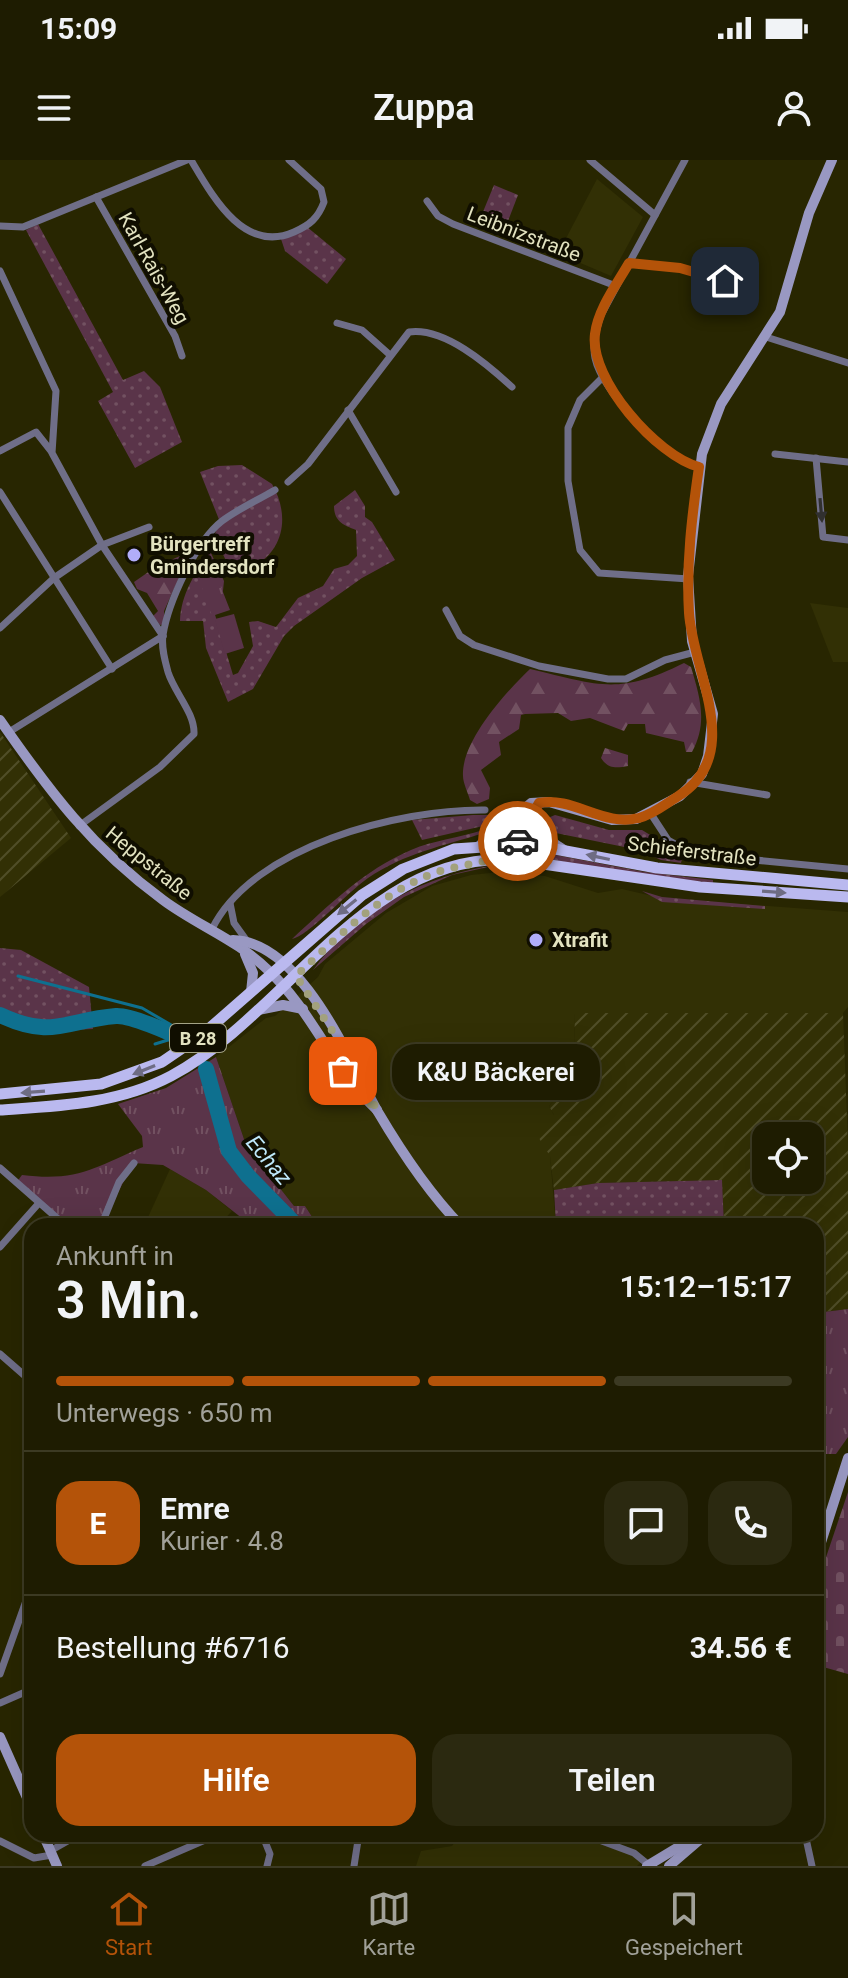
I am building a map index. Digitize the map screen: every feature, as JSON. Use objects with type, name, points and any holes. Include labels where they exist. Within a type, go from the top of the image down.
[{"type":"main road","name":"Schieferstraße","points":[[283,964],[362,895],[403,869],[454,849],[480,845],[517,844],[688,872],[848,885]]},
{"type":"main road","name":"Schieferstraße","points":[[296,976],[382,902],[425,876],[474,860],[500,858],[700,887],[848,897]]},
{"type":"main road","points":[[311,938],[322,952]]},
{"type":"main road","name":"B 28","points":[[0,1094],[90,1086],[141,1072],[183,1049],[283,964]]},
{"type":"main road","name":"B 28","points":[[0,1110],[125,1095],[169,1077],[206,1053],[296,976]]},
{"type":"main road","points":[[61,1105],[84,1112]]},
{"type":"street","points":[[0,226],[9,229],[23,227],[189,160],[236,223],[265,239],[281,238],[315,220],[324,202],[321,189],[289,160]]},
{"type":"street","points":[[590,160],[655,215]]},
{"type":"street","points":[[685,160],[616,286],[595,334],[595,357],[603,377],[649,432],[669,451],[699,467]]},
{"type":"street","points":[[480,845],[524,806],[539,803],[555,803],[612,820],[651,814],[675,798],[691,782],[709,749],[713,714],[695,652],[689,579],[699,467],[721,404],[766,337],[786,296],[809,213],[832,160]]},
{"type":"street","name":"Karl-Rais-Weg","points":[[96,197],[175,336],[182,356]]},
{"type":"street","name":"Leibnizstraße","points":[[427,201],[438,216],[453,224],[616,286]]},
{"type":"street","points":[[629,263],[680,268],[725,281]]},
{"type":"street","points":[[0,271],[56,391],[52,453]]},
{"type":"street","points":[[337,323],[362,330],[390,355]]},
{"type":"street","points":[[288,482],[305,469],[409,332],[432,333],[512,387]]},
{"type":"street","points":[[766,337],[848,363]]},
{"type":"street","points":[[603,377],[580,400],[568,428],[568,481],[580,550],[584,559],[599,573],[689,579]]},
{"type":"street","points":[[348,410],[396,492]]},
{"type":"street","points":[[0,451],[36,432],[52,453],[102,545],[163,636],[169,676],[193,724],[194,734],[160,767],[79,826]]},
{"type":"street","points":[[775,454],[848,462]]},
{"type":"street","points":[[816,458],[823,537],[848,540]]},
{"type":"street","points":[[9,732],[163,636],[180,582],[207,538],[223,520],[275,490]]},
{"type":"street","points":[[0,492],[112,669]]},
{"type":"street","points":[[0,628],[54,578],[102,545],[149,527]]},
{"type":"street","points":[[446,610],[460,636],[482,648],[539,666],[608,679],[626,679],[665,660],[695,652]]},
{"type":"street","name":"Heppstraße","points":[[0,720],[100,850],[147,888],[212,929],[283,964],[296,976],[313,998],[377,1110]]},
{"type":"street","points":[[691,782],[767,795]]},
{"type":"street","points":[[500,858],[517,844],[539,803]]},
{"type":"street","points":[[212,929],[230,903],[275,867],[332,839],[405,817],[485,810]]},
{"type":"street","points":[[651,814],[668,840],[693,854],[848,869]]},
{"type":"street","points":[[532,815],[538,833],[564,850]]},
{"type":"street","points":[[512,818],[510,832],[533,862]]},
{"type":"street","points":[[230,903],[234,923],[252,966],[251,992]]},
{"type":"street","points":[[245,945],[303,1009],[357,1091],[377,1110],[411,1162],[455,1218]]},
{"type":"street","points":[[303,1009],[313,998]]},
{"type":"street","points":[[255,1011],[283,1005],[303,1009]]},
{"type":"street","points":[[104,1218],[119,1182],[134,1163]]},
{"type":"street","points":[[0,1168],[57,1218]]},
{"type":"street","points":[[26,1218],[39,1203]]},
{"type":"street","points":[[0,1247],[24,1220]]},
{"type":"street","points":[[0,1354],[24,1375]]},
{"type":"street","points":[[824,1533],[848,1458]]},
{"type":"street","points":[[0,1674],[24,1606]]},
{"type":"street","points":[[0,1703],[24,1692]]},
{"type":"street","points":[[0,1737],[24,1787]]},
{"type":"street","points":[[0,1841],[39,1859],[68,1842]]},
{"type":"street","points":[[46,1842],[57,1866]]},
{"type":"street","points":[[145,1866],[200,1842]]},
{"type":"street","points":[[265,1842],[270,1854],[267,1866]]},
{"type":"street","points":[[354,1866],[358,1842]]},
{"type":"street","points":[[606,1842],[626,1849],[649,1865],[687,1842]]},
{"type":"street","points":[[669,1866],[698,1842]]},
{"type":"street","points":[[807,1842],[812,1866]]},
{"type":"shaded area","points":[[597,179],[643,217],[611,276],[571,259],[573,252],[562,246]]},
{"type":"shaded area","points":[[810,603],[848,608],[848,662],[833,662]]},
{"type":"shaded area","points":[[0,732],[71,838],[0,897]]},
{"type":"shaded area","points":[[500,872],[545,876],[598,893],[622,889],[661,898],[848,912],[848,1007],[843,1013],[575,1014],[574,1049],[569,1069],[559,1095],[549,1106],[554,1115],[550,1156],[555,1218],[313,1218],[305,1206],[294,1206],[246,1145],[216,1057],[266,1018],[275,1016],[318,977],[325,964],[386,913],[432,886],[471,875]]},
{"type":"shaded area","points":[[575,1013],[843,1013],[848,1147],[848,1309],[824,1312],[824,1218],[724,1218],[722,1180],[598,1183],[554,1190],[550,1156],[537,1135],[551,1126],[547,1120],[554,1115],[549,1106],[559,1095],[574,1049]]},
{"type":"shaded area","points":[[170,1169],[206,1190],[232,1211],[225,1218],[148,1218]]},
{"type":"shaded area","points":[[455,1842],[601,1842],[643,1860],[637,1866],[416,1866],[421,1851],[452,1846]]},
{"type":"green space","points":[[494,185],[518,195],[503,234],[478,224]]},
{"type":"green space","points":[[38,224],[123,380],[144,371],[160,387],[182,442],[135,468],[98,401],[113,392],[26,230]]},
{"type":"green space","points":[[307,227],[346,259],[327,284],[285,251],[281,239]]},
{"type":"green space","points":[[242,465],[272,484],[279,499],[282,528],[278,541],[261,562],[232,573],[214,536],[220,522],[200,472],[218,466]]},
{"type":"green space","points":[[355,490],[365,506],[365,517],[372,522],[395,560],[362,578],[294,626],[284,636],[253,689],[228,702],[206,648],[203,621],[180,621],[186,593],[199,567],[210,551],[224,581],[222,600],[213,608],[233,675],[238,673],[253,646],[249,622],[258,621],[276,627],[298,598],[323,586],[334,569],[348,565],[357,556],[356,530],[340,522],[334,506]]},
{"type":"green space","points":[[180,556],[187,560],[164,611],[164,624],[160,625],[153,616],[158,611],[147,593],[137,589],[134,582],[157,566]]},
{"type":"green space","points":[[212,564],[230,610],[212,616],[201,585],[209,581],[206,570]]},
{"type":"green space","points":[[234,614],[244,648],[225,654],[215,619]]},
{"type":"green space","points":[[684,663],[691,667],[701,710],[700,731],[692,752],[686,752],[684,742],[646,733],[645,724],[628,724],[624,731],[590,718],[571,721],[558,713],[525,714],[521,715],[519,729],[499,742],[501,755],[481,770],[490,788],[489,799],[477,804],[470,800],[463,776],[469,748],[498,703],[530,669],[591,683],[624,684]]},
{"type":"green space","points":[[605,748],[628,755],[628,766],[606,764],[601,758]]},
{"type":"green space","points":[[496,815],[483,826],[422,840],[412,820]]},
{"type":"green space","points":[[555,815],[609,830],[642,830],[683,855],[681,863],[661,860],[639,850],[546,831],[543,820]]},
{"type":"green space","points":[[483,830],[484,833],[424,851],[382,869],[360,884],[308,930],[292,939],[348,889],[394,858],[429,844]]},
{"type":"green space","points":[[529,850],[645,872],[713,880],[713,883],[645,876],[530,856]]},
{"type":"green space","points":[[451,875],[404,897],[366,924],[313,970],[350,930],[394,899]]},
{"type":"green space","points":[[642,891],[662,897],[765,906],[765,909],[662,902]]},
{"type":"green space","points":[[0,948],[21,950],[89,987],[93,1029],[24,1032],[0,1023]]},
{"type":"green space","points":[[216,1057],[246,1145],[294,1206],[305,1206],[313,1218],[242,1218],[206,1190],[163,1165],[133,1163],[105,1218],[57,1218],[16,1183],[22,1175],[58,1176],[86,1171],[143,1147],[142,1136],[118,1104],[166,1088]]},
{"type":"green space","points":[[722,1180],[724,1218],[556,1218],[554,1190],[598,1183]]},
{"type":"green space","points":[[848,1309],[848,1437],[836,1454],[824,1454],[824,1312]]},
{"type":"green space","points":[[848,1492],[848,1674],[824,1667],[824,1563]]},
{"type":"waterway","points":[[18,976],[142,1008],[173,1026]]},
{"type":"waterway","name":"Echaz","points":[[0,1015],[33,1026],[47,1027],[122,1016],[182,1039]]},
{"type":"waterway","points":[[155,1044],[168,1040]]},
{"type":"waterway","name":"Echaz","points":[[206,1069],[229,1151],[248,1176],[289,1218]]},
{"type":"way so far","points":[[343,1071],[357,1091],[377,1110],[343,1047],[307,988],[296,976],[362,917],[394,894],[442,869],[474,860],[500,858],[518,841]]},
{"type":"place","name":"Bürgertreff Gmindersdorf","points":[[134,555]]},
{"type":"place","name":"Xtrafit","points":[[536,940]]},
{"type":"place","name":"K&U Bäckerei","points":[[343,1071]]},
{"type":"route","points":[[518,841],[524,824],[539,803],[555,803],[612,820],[636,819],[651,814],[680,796],[702,774],[712,737],[713,714],[692,641],[688,576],[699,467],[669,451],[628,411],[603,377],[595,357],[595,334],[601,315],[629,263],[680,268],[725,281]]}]
